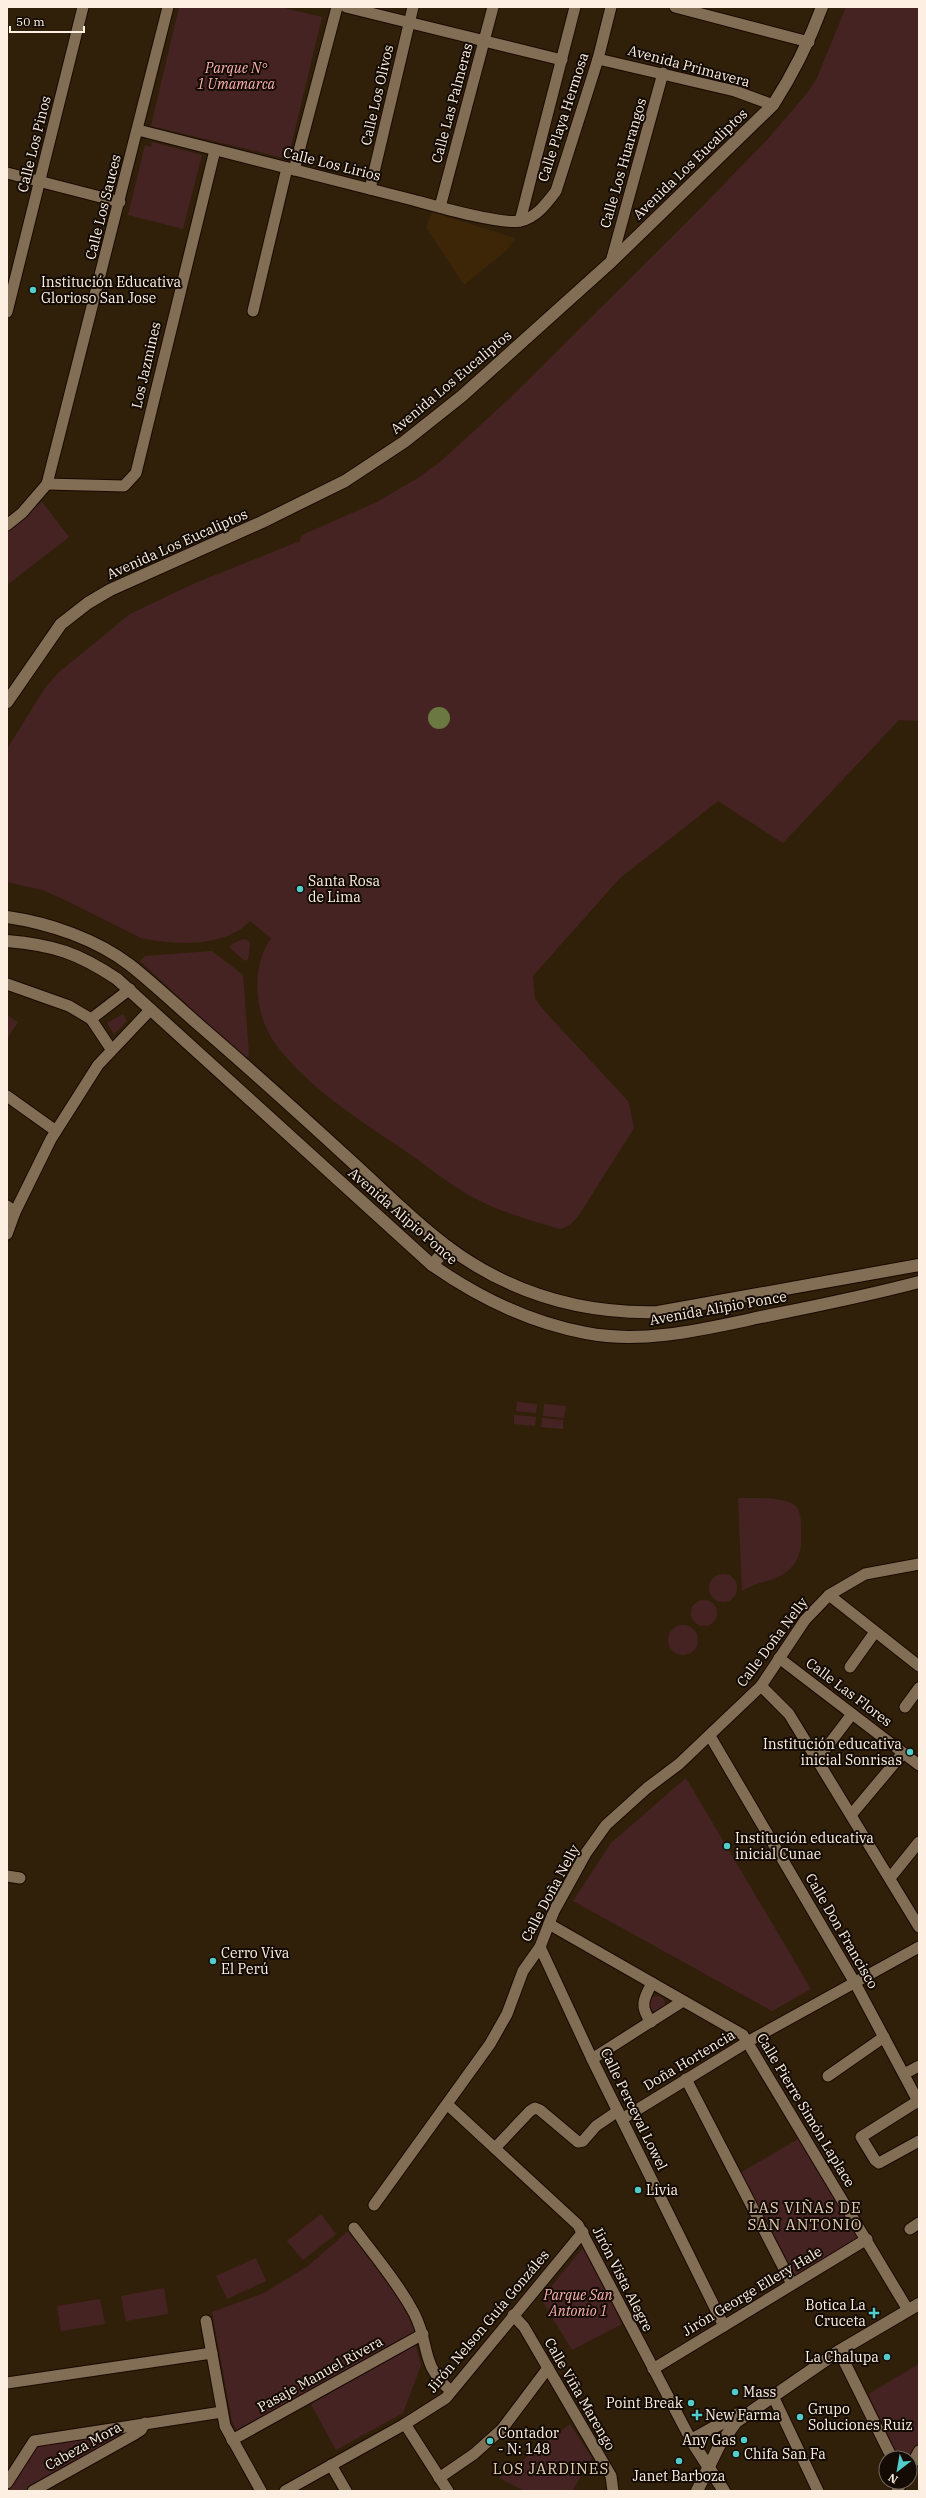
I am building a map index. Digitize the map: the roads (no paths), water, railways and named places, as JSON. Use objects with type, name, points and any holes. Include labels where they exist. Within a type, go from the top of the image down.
[{"type":"main road","name":"Avenida Los Eucaliptos","points":[[7,702],[61,624],[88,603],[110,590],[262,522],[351,477],[404,442],[462,396],[611,262],[772,105],[789,80],[809,42],[822,7]]},
{"type":"main road","name":"Avenida Alipio Ponce","points":[[7,917],[30,921],[59,930],[92,943],[130,965],[261,1079],[448,1247],[483,1270],[514,1286],[552,1300],[585,1308],[628,1312],[658,1312],[919,1265]]},
{"type":"main road","name":"Avenida Alipio Ponce","points":[[7,941],[42,944],[69,952],[94,964],[130,989],[432,1265],[480,1296],[520,1314],[586,1334],[613,1337],[643,1337],[690,1331],[809,1307],[919,1282]]},
{"type":"main road","points":[[432,1265],[448,1247]]},
{"type":"main road","points":[[696,2491],[727,2433],[736,2422],[839,2351],[914,2307]]},
{"type":"main road","points":[[724,2491],[691,2440],[773,2396]]},
{"type":"street","name":"Calle Los Pinos","points":[[7,312],[41,181],[83,7]]},
{"type":"street","name":"Calle Los Sauces","points":[[47,484],[120,202],[168,7]]},
{"type":"street","points":[[253,311],[337,7]]},
{"type":"street","points":[[346,7],[562,60]]},
{"type":"street","name":"Calle Los Olivos","points":[[370,189],[413,7]]},
{"type":"street","name":"Calle Las Palmeras","points":[[440,207],[493,7]]},
{"type":"street","points":[[520,221],[575,7]]},
{"type":"street","name":"Calle Playa Hermosa","points":[[520,221],[530,217],[545,206],[556,190],[598,59],[612,7]]},
{"type":"street","points":[[675,7],[809,42]]},
{"type":"street","name":"Avenida Primavera","points":[[598,59],[735,91],[772,105]]},
{"type":"street","name":"Calle Los Huarangos","points":[[611,262],[663,73]]},
{"type":"street","name":"Calle Los Lirios","points":[[138,130],[440,207],[504,221],[520,221]]},
{"type":"street","name":"Los Jazmines","points":[[47,484],[124,486],[136,473],[215,150]]},
{"type":"street","points":[[7,173],[120,202]]},
{"type":"street","points":[[7,525],[22,514],[47,484]]},
{"type":"street","points":[[7,984],[69,1006],[91,1018],[111,1049]]},
{"type":"street","points":[[91,1018],[130,989]]},
{"type":"street","points":[[7,1222],[11,1209],[56,1131],[111,1049],[151,1008]]},
{"type":"street","points":[[7,1096],[56,1131]]},
{"type":"street","points":[[7,1234],[11,1209]]},
{"type":"street","name":"Calle Doña Nelly","points":[[374,2206],[490,2044],[507,2014],[523,1971],[540,1947],[549,1924],[586,1854],[606,1825],[710,1736],[761,1686],[804,1620],[829,1595],[866,1574],[919,1564]]},
{"type":"street","points":[[829,1595],[919,1666]]},
{"type":"street","points":[[850,1667],[875,1632]]},
{"type":"street","name":"Calle Las Flores","points":[[779,1658],[919,1765]]},
{"type":"street","points":[[761,1686],[789,1714],[919,1927]]},
{"type":"street","points":[[905,1707],[919,1688]]},
{"type":"street","points":[[817,1760],[852,1714]]},
{"type":"street","name":"Calle Don Francisco","points":[[710,1736],[855,1983],[919,2102]]},
{"type":"street","points":[[851,1815],[904,1753]]},
{"type":"street","points":[[890,1878],[919,1842]]},
{"type":"street","points":[[7,1876],[20,1878]]},
{"type":"street","name":"Calle Pierre Simón Laplace","points":[[549,1924],[743,2035],[749,2041],[819,2163],[867,2239],[914,2307]]},
{"type":"street","name":"Calle Perceval Lowel","points":[[540,1947],[592,2058],[724,2326]]},
{"type":"street","name":"Doña Hortencia","points":[[495,2148],[530,2111],[535,2108],[540,2110],[578,2142],[583,2141],[596,2126],[620,2115],[686,2079],[749,2041],[919,1947]]},
{"type":"street","points":[[651,2022],[644,2014],[643,2000],[652,1983]]},
{"type":"street","points":[[592,2058],[683,2001]]},
{"type":"street","points":[[828,2076],[884,2037]]},
{"type":"street","points":[[904,2074],[919,2066]]},
{"type":"street","points":[[686,2079],[792,2284]]},
{"type":"street","points":[[919,2102],[861,2137],[879,2163],[919,2140]]},
{"type":"street","name":"Jirón Vista Alegre","points":[[448,2104],[583,2232],[691,2440]]},
{"type":"street","points":[[354,2228],[403,2295],[423,2334],[426,2357],[433,2373],[452,2391]]},
{"type":"street","name":"Jirón Nelson Guía Gonzáles","points":[[285,2491],[439,2404],[452,2391],[513,2315],[583,2232]]},
{"type":"street","name":"Jirón George Ellery Hale","points":[[653,2369],[867,2239]]},
{"type":"street","name":"Calle Viña Marengo","points":[[513,2315],[524,2327],[611,2476],[612,2491]]},
{"type":"street","points":[[206,2321],[222,2412],[232,2440],[261,2491]]},
{"type":"street","name":"Pasaje Manuel Rivera","points":[[232,2440],[423,2334]]},
{"type":"street","points":[[839,2351],[888,2450]]},
{"type":"street","points":[[7,2383],[212,2353]]},
{"type":"street","points":[[439,2478],[474,2454],[502,2429],[548,2368]]},
{"type":"street","points":[[773,2396],[818,2491]]},
{"type":"street","points":[[7,2483],[34,2441],[222,2412]]},
{"type":"street","name":"Cabeza Mora","points":[[33,2491],[135,2434],[141,2430],[144,2423]]},
{"type":"street","points":[[405,2424],[448,2491]]},
{"type":"street","points":[[332,2465],[346,2491]]},
{"type":"place","name":"Institución Educativa Glorioso San Jose","points":[[33,290]]},
{"type":"place","name":"Santa Rosa de Lima","points":[[300,889]]},
{"type":"place","name":"Institución educativa inicial Sonrisas","points":[[910,1752]]},
{"type":"place","name":"Institución educativa inicial Cunae","points":[[727,1846]]},
{"type":"place","name":"Cerro Viva El Perú","points":[[213,1961]]},
{"type":"place","name":"Livia","points":[[638,2190]]},
{"type":"place","name":"Botica La Cruceta","points":[[874,2313]]},
{"type":"place","name":"La Chalupa","points":[[887,2357]]},
{"type":"place","name":"Mass","points":[[735,2392]]},
{"type":"place","name":"Point Break","points":[[691,2403]]},
{"type":"place","name":"New Farma","points":[[697,2415]]},
{"type":"place","name":"Grupo Soluciones Ruiz","points":[[800,2417]]},
{"type":"place","name":"Any Gas","points":[[744,2440]]},
{"type":"place","name":"Contador - N: 148","points":[[490,2441]]},
{"type":"place","name":"Chifa San Fa","points":[[736,2454]]},
{"type":"place","name":"Janet Barboza","points":[[679,2461]]},
{"type":"district","name":"LAS VIÑAS DE SAN ANTONIO","points":[[805,2216]]},
{"type":"district","name":"LOS JARDINES","points":[[551,2469]]},
{"type":"park label","name":"Parque N° 1 Umamarca","points":[[236,76]]},
{"type":"park label","name":"Parque San Antonio 1","points":[[578,2304]]}]
